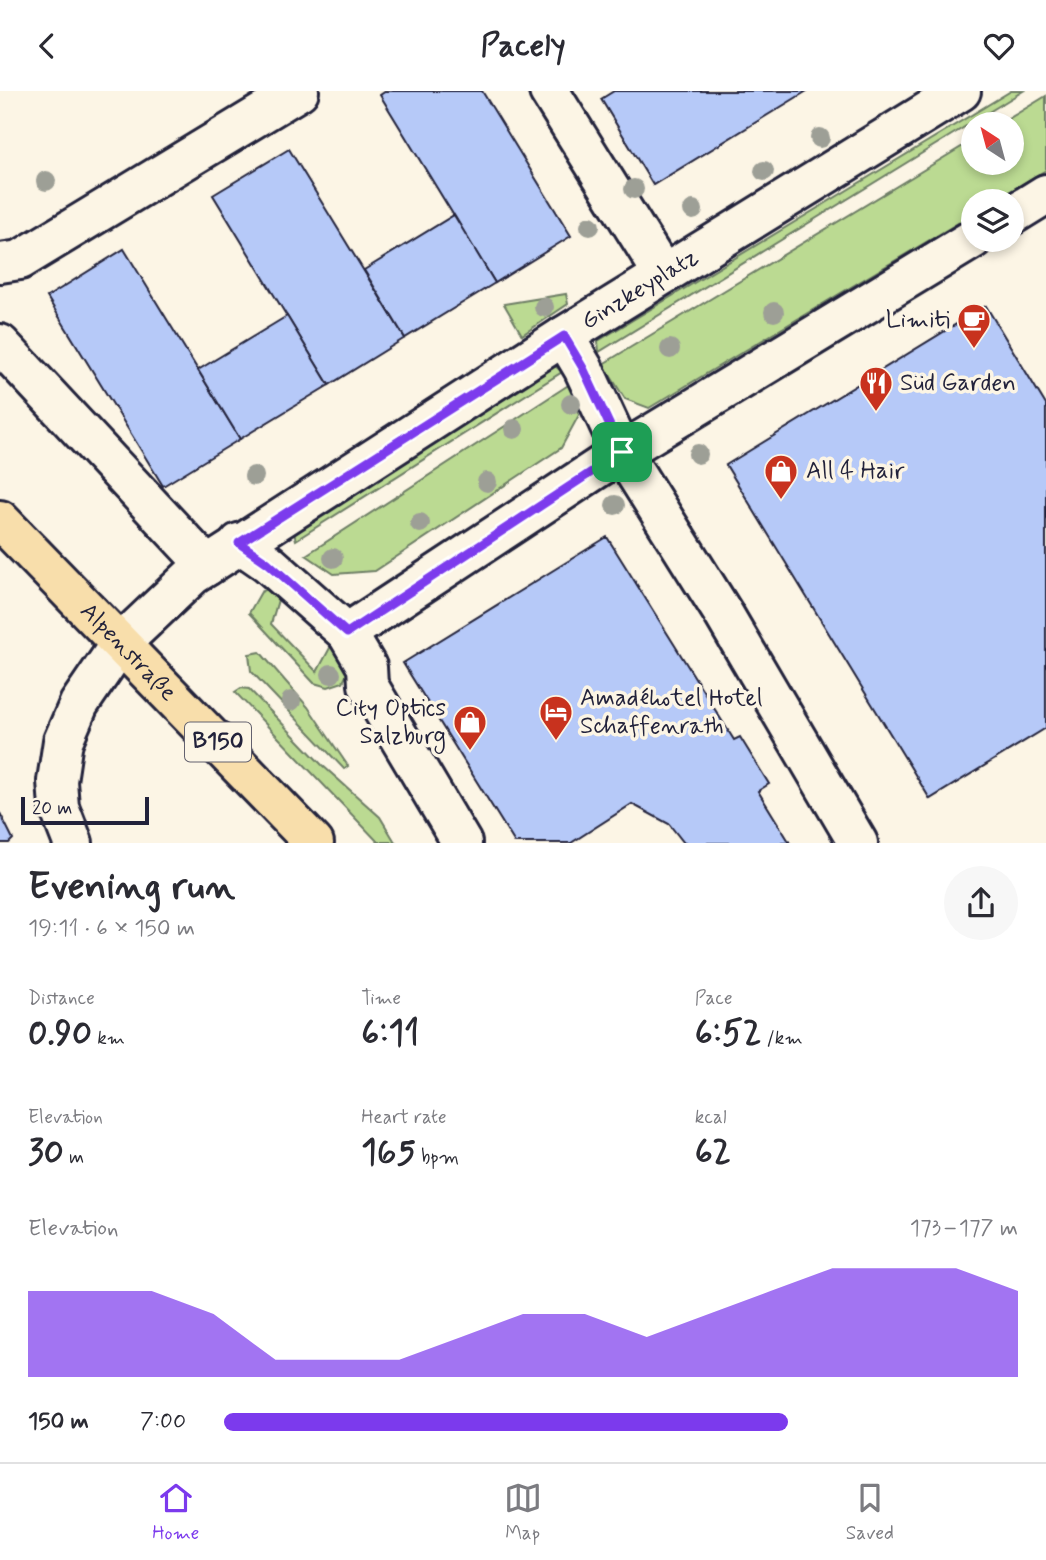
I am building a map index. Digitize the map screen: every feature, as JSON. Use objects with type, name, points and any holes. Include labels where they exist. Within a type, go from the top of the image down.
[{"type":"main road","name":"Alpenstraße","points":[[0,520],[314,842]]},
{"type":"street","points":[[0,263],[20,260],[299,91]]},
{"type":"street","points":[[549,91],[663,274]]},
{"type":"street","name":"Ginzkeyplatz","points":[[74,842],[59,807],[57,781],[63,741],[79,704],[120,644],[193,575],[564,336],[961,91]]},
{"type":"street","points":[[1024,208],[1046,194]]},
{"type":"street","points":[[347,633],[622,452],[961,246]]},
{"type":"street","points":[[564,336],[583,368],[622,452],[723,613],[858,842]]},
{"type":"street","points":[[0,344],[207,566]]},
{"type":"street","points":[[239,543],[268,563],[347,633],[367,667],[368,685],[462,842]]},
{"type":"green space","points":[[1011,91],[1023,91],[989,112],[976,112]]},
{"type":"green space","points":[[1046,96],[1046,170],[1014,189],[961,189],[961,221],[649,408],[625,399],[603,364],[961,147],[961,175],[1024,175],[1024,112],[1020,112]]},
{"type":"green space","points":[[961,121],[961,129],[599,352],[598,341]]},
{"type":"green space","points":[[566,294],[568,304],[522,335],[504,304]]},
{"type":"green space","points":[[554,365],[562,372],[296,540],[293,530]]},
{"type":"green space","points":[[570,384],[579,415],[561,448],[375,571],[334,574],[306,555]]},
{"type":"green space","points":[[273,586],[280,593],[271,624],[317,672],[332,644],[350,668],[343,682],[328,687],[314,683],[249,613],[261,592]]},
{"type":"green space","points":[[260,652],[308,707],[348,766],[344,769],[251,671],[249,654]]},
{"type":"green space","points":[[241,688],[249,689],[322,765],[380,817],[395,842],[378,842],[235,692]]},
{"type":"building","points":[[386,91],[482,91],[571,236],[495,283],[380,95]]},
{"type":"building","points":[[614,91],[807,91],[653,185],[601,99]]},
{"type":"building","points":[[289,149],[405,338],[329,385],[213,195]]},
{"type":"building","points":[[454,215],[495,283],[405,338],[364,270]]},
{"type":"building","points":[[124,249],[240,439],[163,486],[47,297]]},
{"type":"building","points":[[986,306],[1046,405],[1046,728],[930,799],[726,465]]},
{"type":"building","points":[[287,316],[329,385],[240,439],[198,370]]},
{"type":"building","points":[[607,537],[734,740],[740,737],[769,784],[758,791],[790,843],[684,843],[669,824],[632,804],[571,843],[515,843],[403,663]]},
{"type":"building","points":[[0,813],[13,839],[9,843],[0,843]]},
{"type":"place","name":"Limiti","points":[[974,350]]},
{"type":"place","name":"Süd Garden","points":[[876,413]]},
{"type":"place","name":"All 4 Hair","points":[[781,501]]},
{"type":"place","name":"Amadéhotel Hotel Schaffenrath","points":[[556,742]]},
{"type":"place","name":"City Optics Salzburg","points":[[470,752]]},
{"type":"route","points":[[564,336],[583,368],[622,452],[347,633],[268,563],[239,543],[564,336]]}]
